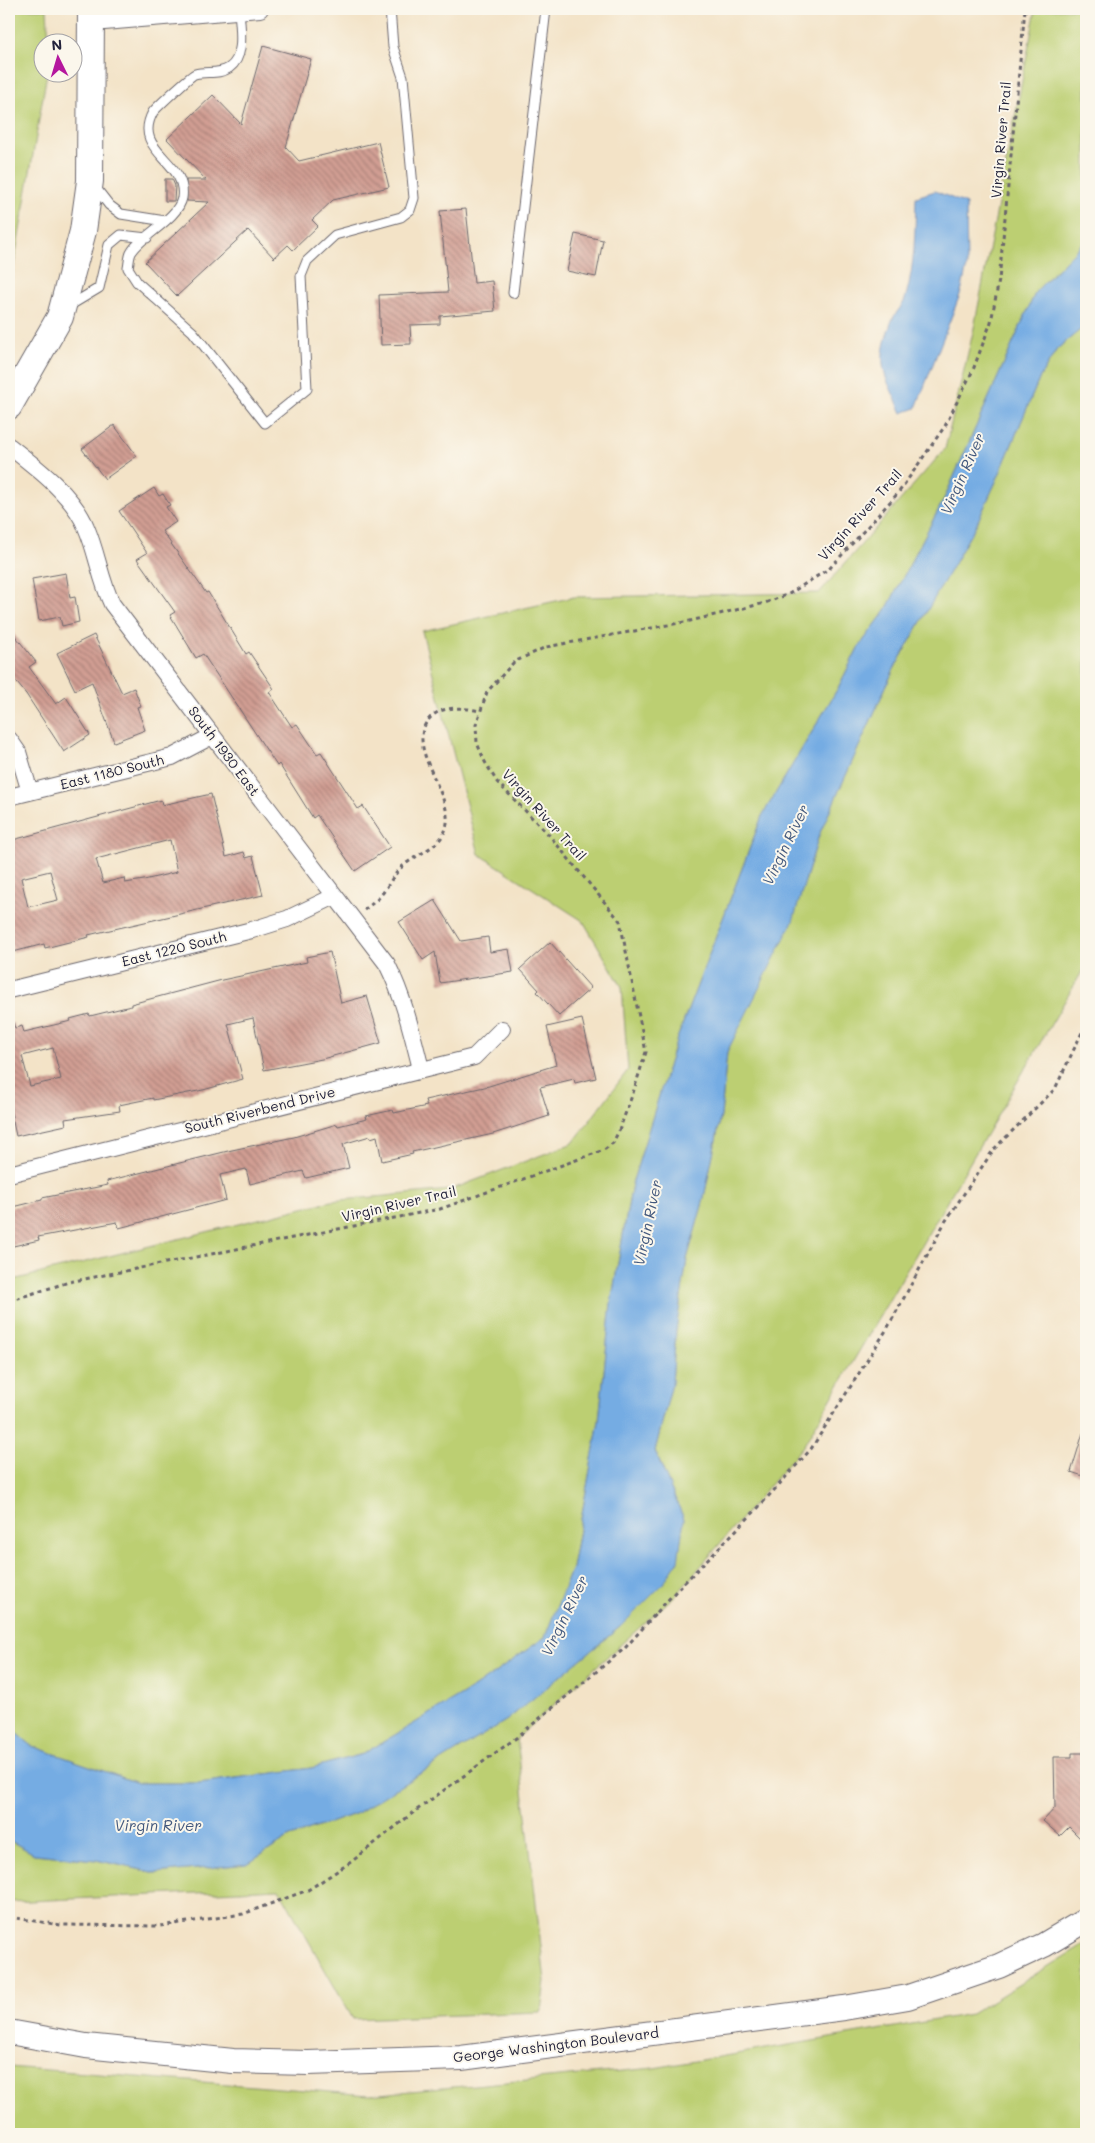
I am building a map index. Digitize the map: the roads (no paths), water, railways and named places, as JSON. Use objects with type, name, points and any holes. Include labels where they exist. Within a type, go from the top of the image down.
[{"type":"main road","points":[[9,406],[60,317],[83,231],[90,181],[92,16]]},
{"type":"main road","name":"George Washington Boulevard","points":[[9,2032],[86,2046],[233,2061],[308,2063],[461,2058],[824,2010],[908,1997],[999,1966],[1044,1945],[1086,1920]]},
{"type":"street","points":[[92,16],[260,9]]},
{"type":"street","name":"South 1930 East","points":[[9,446],[38,468],[72,503],[86,526],[102,583],[112,604],[387,964],[405,1005],[421,1069]]},
{"type":"street","name":"East 1180 South","points":[[9,797],[172,757],[212,736]]},
{"type":"street","points":[[9,739],[18,752],[30,792]]},
{"type":"street","name":"East 1220 South","points":[[9,990],[252,930],[287,919],[335,896]]},
{"type":"street","name":"South Riverbend Drive","points":[[9,1174],[474,1057],[502,1029]]},
{"type":"lane","points":[[239,10],[241,38],[238,55],[229,68],[212,73],[194,74],[154,111],[147,129],[151,144],[179,176],[182,198],[178,209],[131,253],[128,268],[137,282],[192,332],[265,424],[307,389],[301,276],[307,261],[335,235],[401,216],[410,210],[414,198],[403,76],[393,47],[390,9]]},
{"type":"lane","points":[[513,293],[546,9]]},
{"type":"lane","points":[[90,181],[109,205],[121,214],[165,221]]},
{"type":"lane","points":[[62,310],[99,288],[109,245],[121,235],[147,238]]},
{"type":"water","points":[[935,191],[966,204],[967,266],[961,292],[916,408],[902,413],[886,379],[883,350],[891,323],[905,300],[909,284],[914,247],[916,197]]},
{"type":"water","name":"Virgin River","points":[[1086,238],[1086,325],[1057,349],[1040,377],[977,523],[893,671],[819,835],[793,921],[727,1052],[721,1116],[703,1202],[687,1259],[676,1330],[672,1383],[655,1451],[684,1519],[678,1561],[662,1585],[621,1626],[507,1720],[355,1814],[290,1837],[247,1864],[156,1873],[96,1860],[34,1854],[9,1840],[9,1726],[32,1746],[138,1783],[199,1783],[311,1768],[363,1754],[475,1687],[545,1637],[572,1568],[599,1421],[611,1303],[632,1184],[675,1044],[762,816],[838,688],[858,648],[886,610],[944,499],[1036,291]]}]
